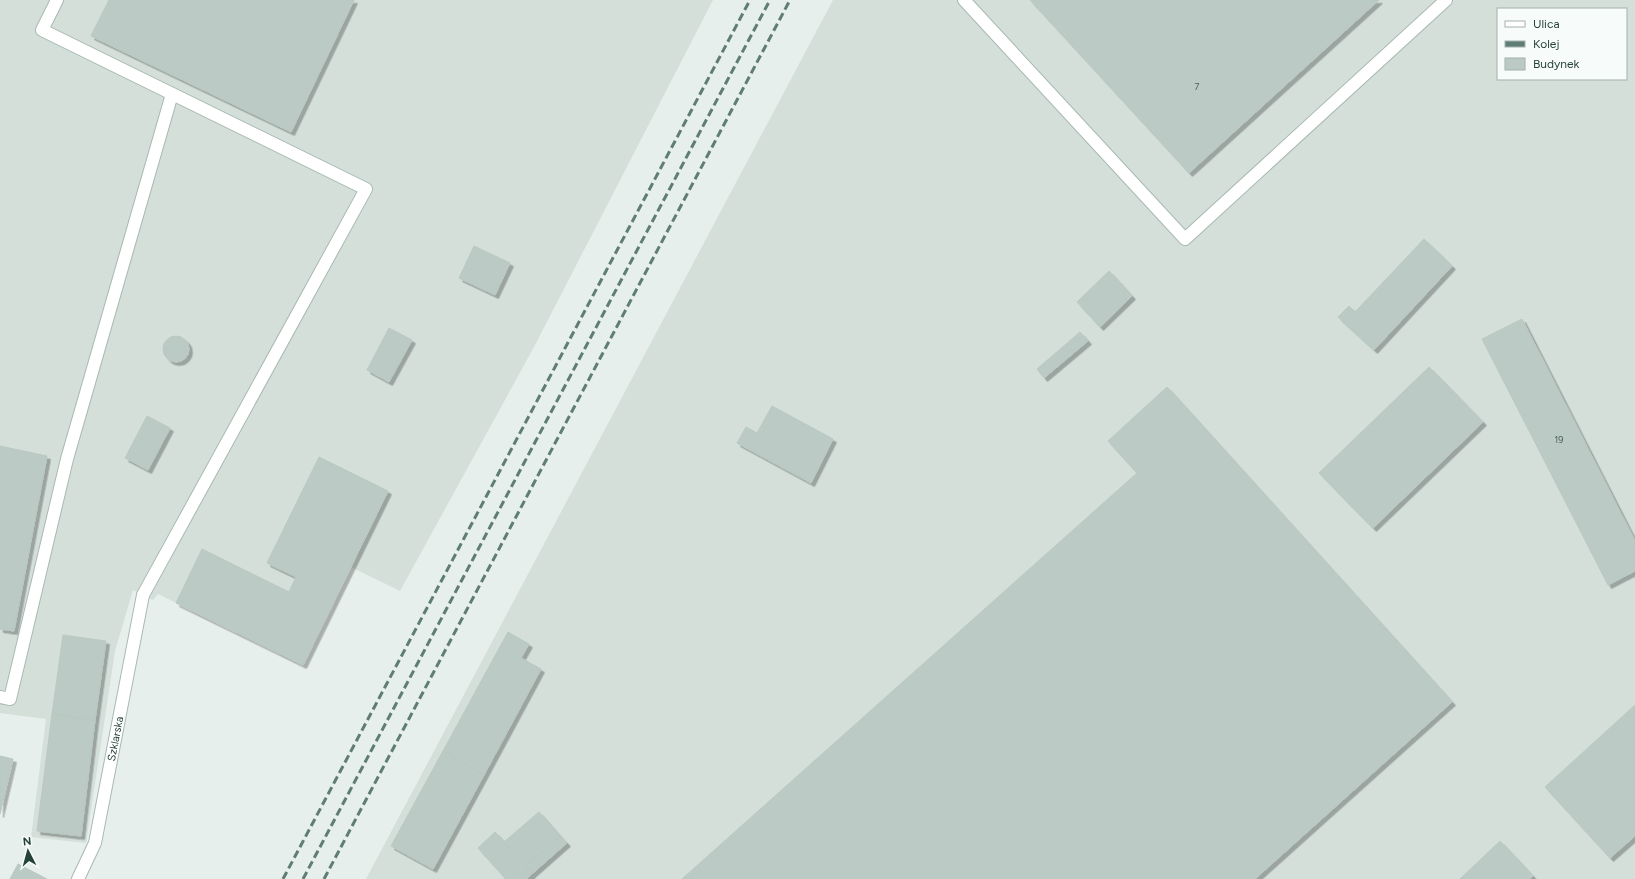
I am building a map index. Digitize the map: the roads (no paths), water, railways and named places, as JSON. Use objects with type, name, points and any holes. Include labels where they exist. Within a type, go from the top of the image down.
[{"type":"street","points":[[0,697],[10,698],[67,459],[172,94],[42,30],[57,0]]},
{"type":"street","points":[[964,0],[1185,239],[1446,0]]},
{"type":"street","name":"Szklarska","points":[[78,879],[95,842],[143,595],[366,189],[172,94]]},
{"type":"railway","points":[[283,879],[750,0]]},
{"type":"railway","points":[[303,879],[770,0]]},
{"type":"railway","points":[[324,879],[790,0]]}]
